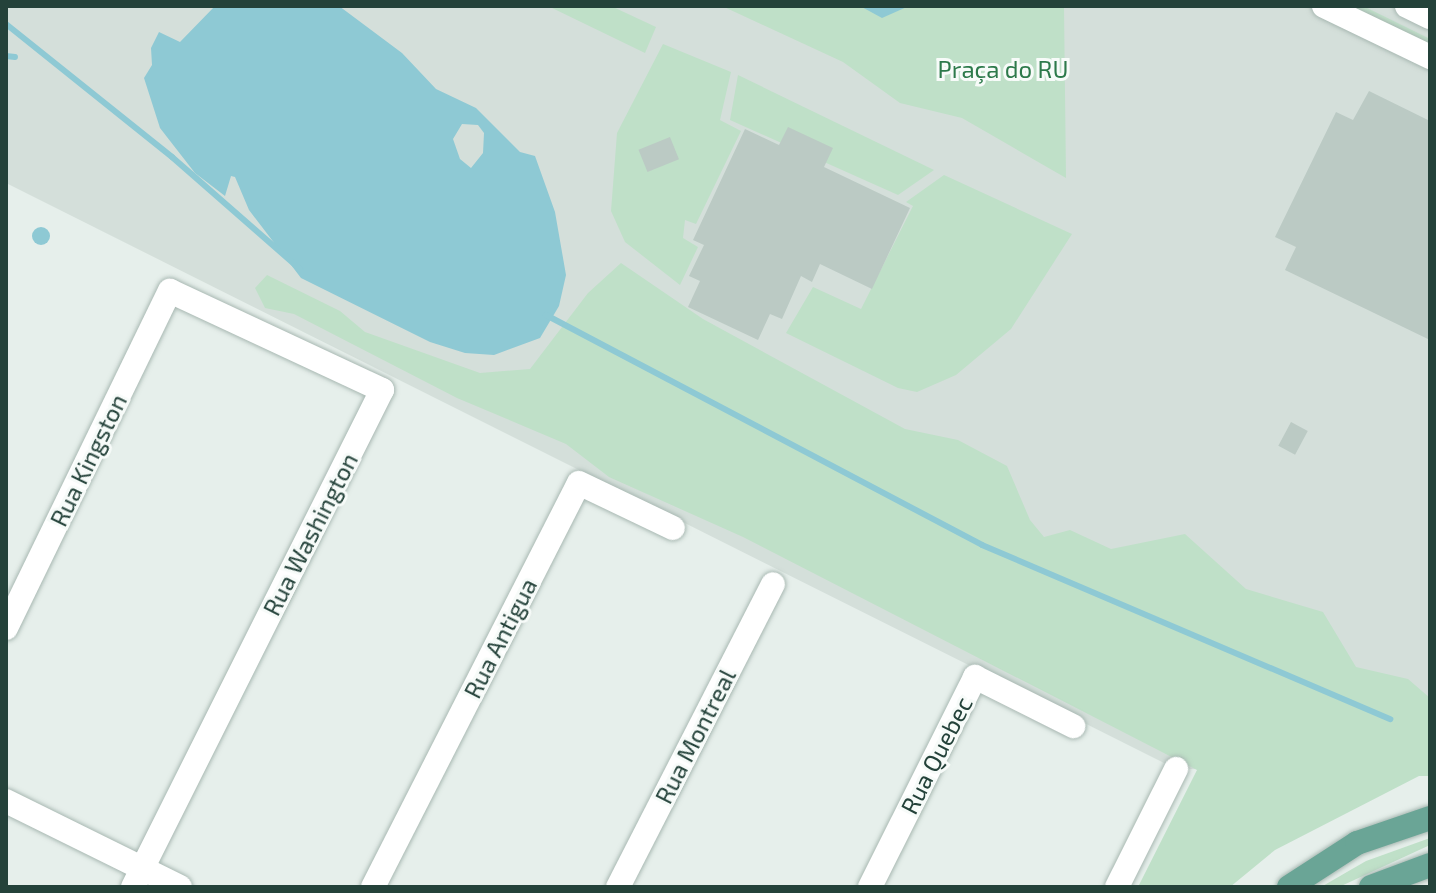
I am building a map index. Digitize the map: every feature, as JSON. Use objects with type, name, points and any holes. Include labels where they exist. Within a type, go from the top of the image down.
[{"type":"main road","points":[[1289,887],[1357,843],[1430,818]]},
{"type":"main road","points":[[1371,887],[1430,865]]},
{"type":"street","points":[[1324,6],[1430,57]]},
{"type":"street","points":[[1407,6],[1430,17]]},
{"type":"street","name":"Rua Kingston","points":[[6,628],[170,291]]},
{"type":"street","name":"Rua Washington","points":[[137,878],[382,390],[170,291]]},
{"type":"street","name":"Rua Antigua","points":[[373,887],[579,483],[673,528]]},
{"type":"street","name":"Rua Montreal","points":[[618,887],[773,584]]},
{"type":"street","name":"Rua Quebec","points":[[870,887],[975,677],[1073,726]]},
{"type":"street","points":[[1117,887],[1176,769]]},
{"type":"street","points":[[6,801],[137,878],[180,887]]},
{"type":"shaded area","points":[[6,6],[1430,6],[1430,770],[1176,769],[6,183]]},
{"type":"green space","points":[[548,6],[611,6],[656,27],[645,53]]},
{"type":"green space","name":"Praça do RU","points":[[722,6],[1064,6],[1066,178],[962,118],[900,103],[843,62]]},
{"type":"green space","points":[[1333,6],[1363,6],[1430,39],[1430,52]]},
{"type":"green space","points":[[663,44],[731,72],[720,120],[741,131],[696,224],[685,220],[683,238],[698,247],[680,285],[625,242],[611,211],[617,133]]},
{"type":"green space","points":[[738,75],[934,170],[898,195],[730,120]]},
{"type":"green space","points":[[944,175],[1072,234],[1011,329],[956,375],[917,392],[898,388],[786,333],[813,287],[861,309],[913,206],[906,202]]},
{"type":"green space","points":[[621,263],[703,319],[905,429],[958,440],[1007,466],[1030,520],[1044,537],[1070,530],[1111,549],[1185,534],[1246,589],[1323,612],[1356,667],[1408,679],[1430,698],[1430,776],[1419,776],[1275,850],[1230,887],[1138,887],[1197,770],[743,537],[609,477],[566,444],[457,398],[294,314],[265,308],[255,288],[267,275],[340,311],[365,332],[480,373],[530,369],[588,293]]},
{"type":"green space","points":[[1430,838],[1430,845],[1339,887],[1321,887],[1366,861]]},
{"type":"water","points":[[215,6],[339,6],[402,53],[436,89],[476,108],[520,152],[535,156],[555,212],[566,275],[559,306],[540,338],[494,355],[465,353],[430,342],[301,278],[249,210],[235,177],[231,176],[225,196],[195,173],[160,128],[144,78],[152,65],[151,48],[159,32],[180,42]],"holes":[[[462,124],[478,125],[484,133],[483,153],[471,168],[460,159],[453,139]]]},
{"type":"water","points":[[860,6],[909,6],[882,18]]},
{"type":"water","points":[[41,227],[50,236],[41,245],[32,236]]},
{"type":"building","points":[[1369,91],[1430,121],[1430,340],[1285,270],[1296,247],[1275,237],[1336,112],[1353,120]]},
{"type":"building","points":[[788,127],[833,148],[824,167],[910,208],[872,289],[820,264],[812,282],[801,276],[782,319],[770,314],[758,340],[688,307],[700,281],[689,276],[704,245],[693,240],[745,129],[779,145]]},
{"type":"building","points":[[670,137],[679,159],[647,172],[638,150]]},
{"type":"building","points":[[1291,422],[1308,431],[1295,455],[1278,446]]},
{"type":"waterway","points":[[6,24],[172,157],[300,269]]},
{"type":"waterway","points":[[6,56],[15,57]]},
{"type":"waterway","points":[[546,315],[982,545],[1390,719]]}]
